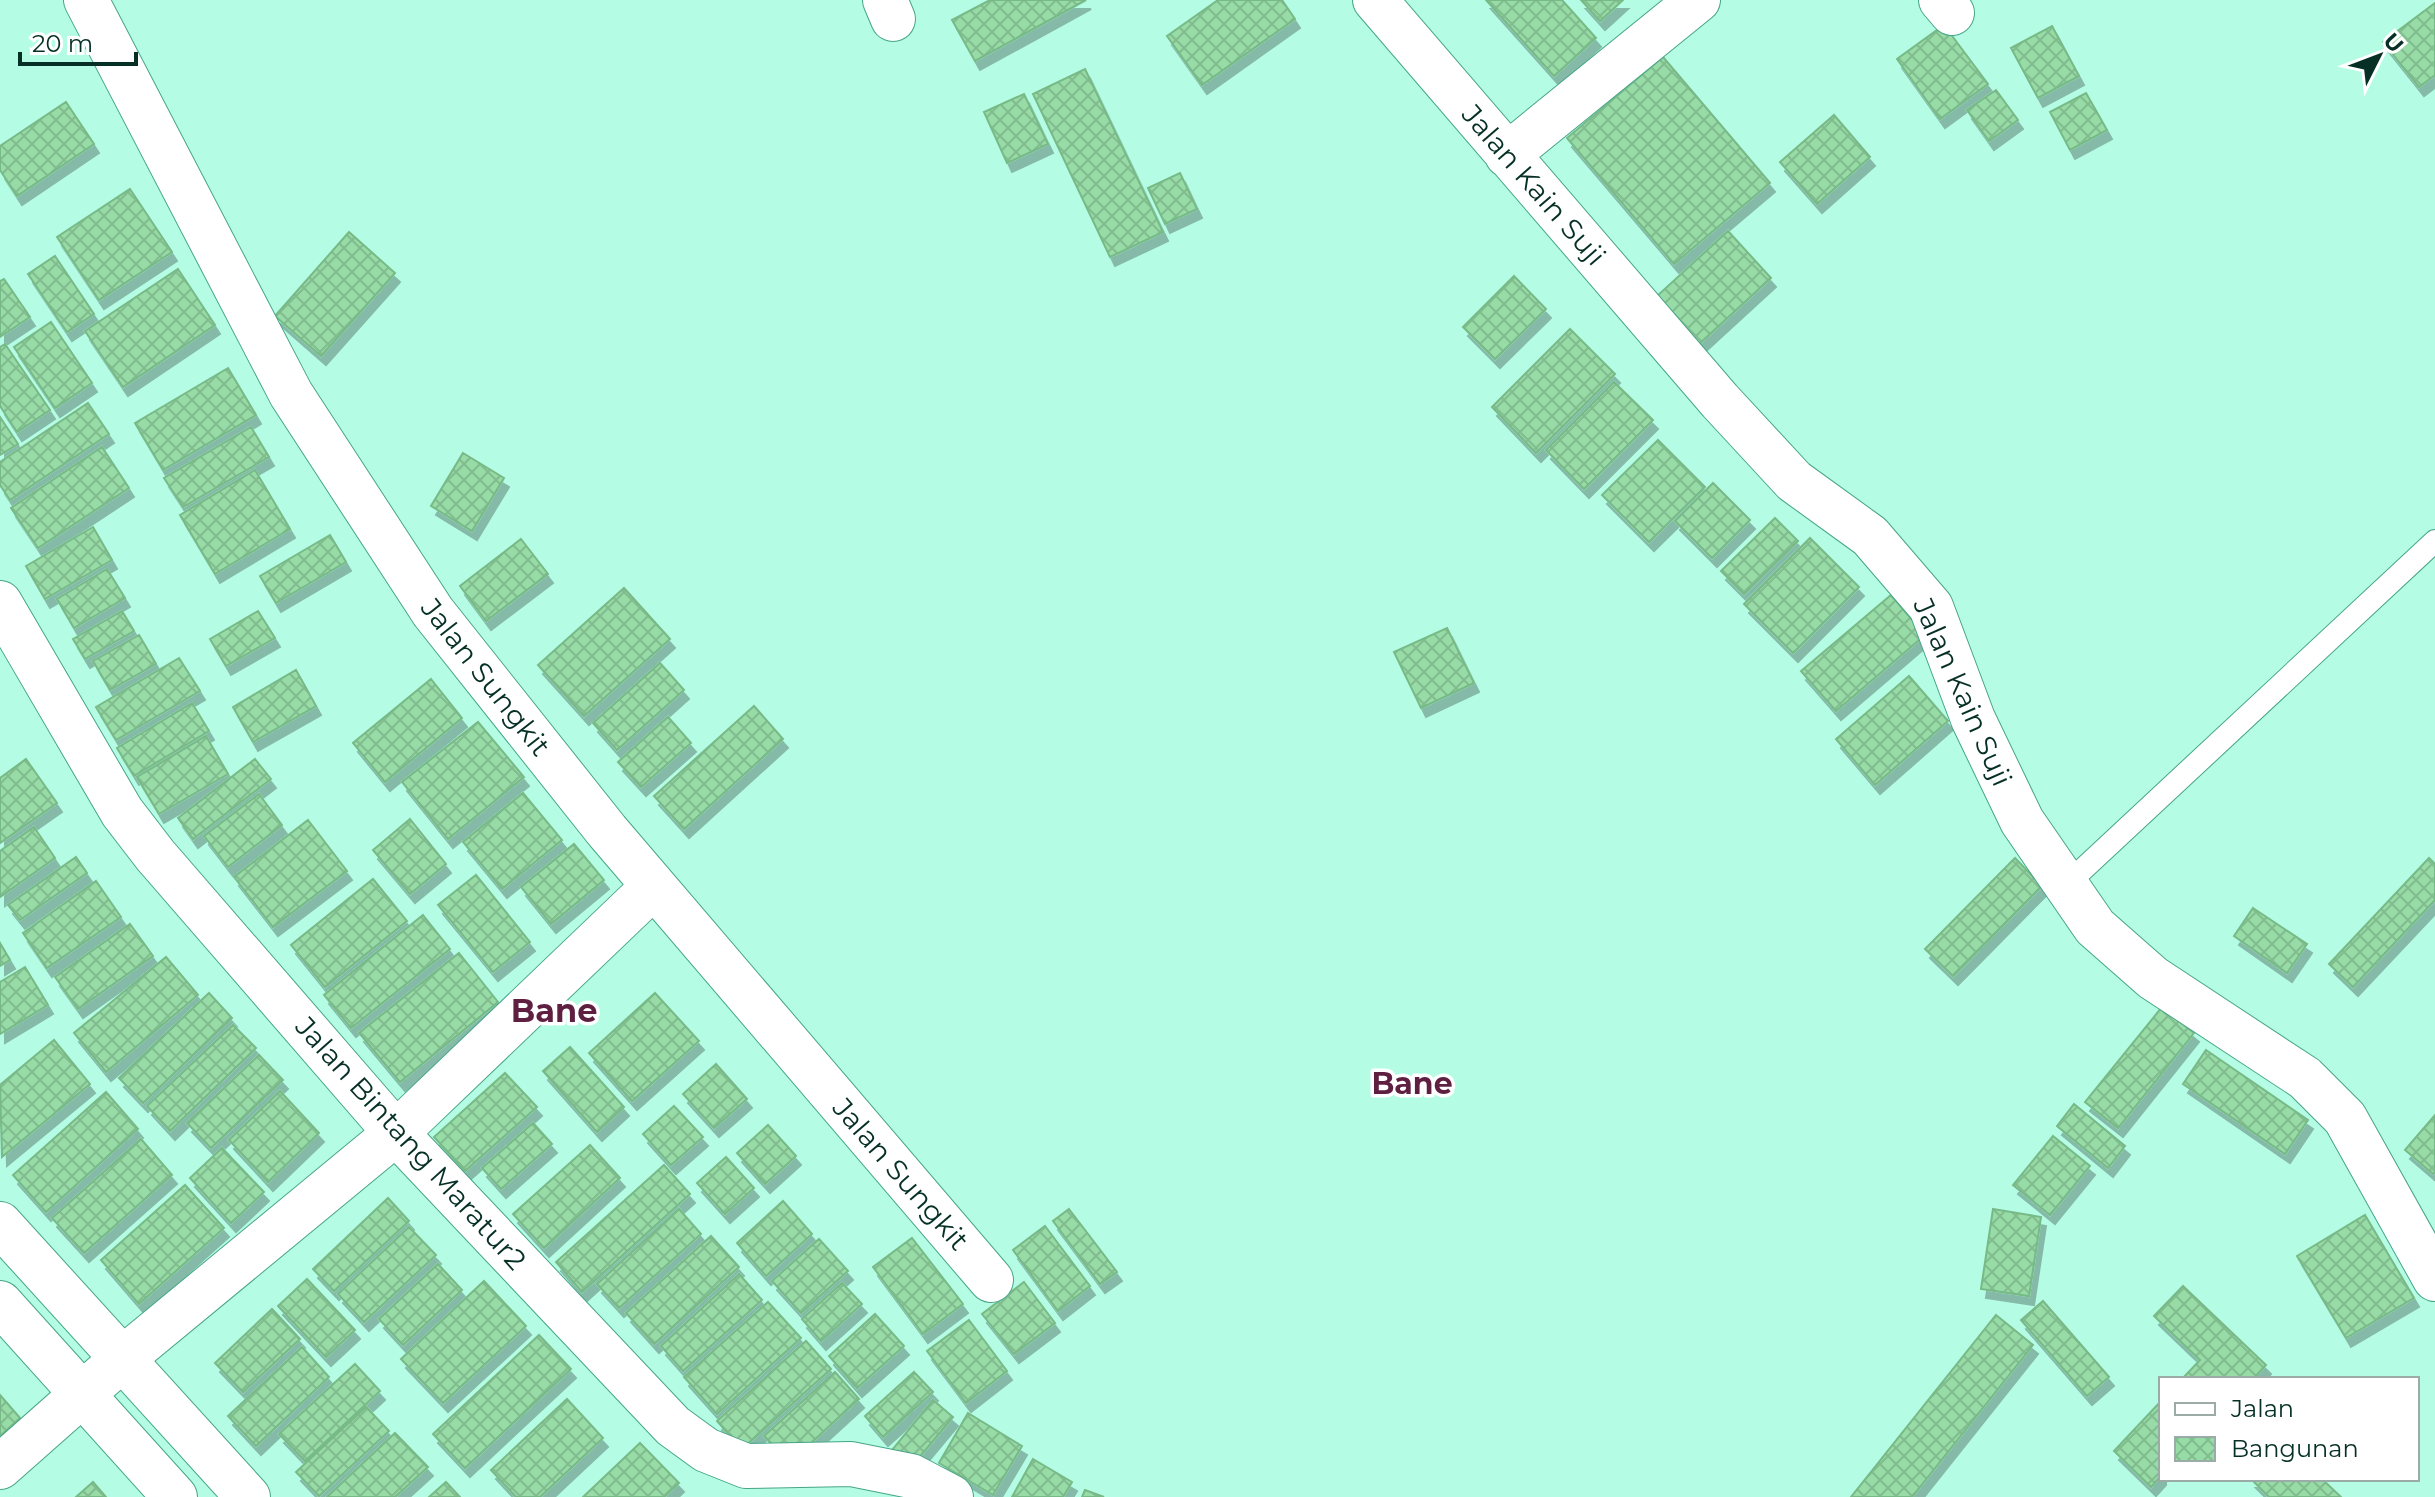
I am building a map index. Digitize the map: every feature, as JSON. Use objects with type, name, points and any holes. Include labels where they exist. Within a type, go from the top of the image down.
[{"type":"main road","name":"Jalan Sungkit","points":[[86,0],[291,394],[433,612],[654,886],[991,1280]]},
{"type":"main road","name":"Jalan Kain Suji","points":[[1375,0],[1784,471],[1870,536],[1931,607],[1973,719],[2016,808],[2095,927],[2123,955],[2153,978],[2305,1078],[2323,1094],[2345,1118],[2435,1279]]},
{"type":"main road","points":[[1507,155],[1698,0]]},
{"type":"main road","name":"Jalan Bintang Maratur2","points":[[0,603],[122,812],[155,855],[396,1133],[673,1426],[706,1450],[746,1466],[866,1467],[911,1476],[951,1497]]},
{"type":"main road","points":[[0,1467],[121,1360],[396,1133],[654,886]]},
{"type":"main road","points":[[0,1224],[248,1497]]},
{"type":"main road","points":[[0,1303],[175,1497]]},
{"type":"lane","points":[[2066,885],[2435,541]]},
{"type":"building","points":[[990,0],[1086,0],[975,61],[952,20]]},
{"type":"building","points":[[1218,0],[1282,0],[1295,19],[1202,85],[1167,36]]},
{"type":"building","points":[[1486,0],[1562,0],[1596,38],[1554,76]]},
{"type":"building","points":[[1581,0],[1623,0],[1600,21]]},
{"type":"building","points":[[2435,3],[2435,75],[2419,87],[2383,42]]},
{"type":"building","points":[[1944,25],[1988,84],[1940,119],[1897,59]]},
{"type":"building","points":[[2052,26],[2079,76],[2038,98],[2011,48]]},
{"type":"building","points":[[1663,57],[1770,183],[1674,264],[1567,138]]},
{"type":"building","points":[[1085,69],[1163,232],[1110,257],[1033,94]]},
{"type":"building","points":[[1996,90],[2018,120],[1989,141],[1967,110]]},
{"type":"building","points":[[2086,93],[2107,130],[2070,150],[2050,112]]},
{"type":"building","points":[[1024,94],[1048,144],[1007,163],[984,112]]},
{"type":"building","points":[[66,102],[94,144],[17,196],[0,170],[0,146]]},
{"type":"building","points":[[1834,115],[1870,157],[1817,204],[1780,162]]},
{"type":"building","points":[[1180,173],[1197,209],[1165,224],[1148,188]]},
{"type":"building","points":[[130,189],[172,252],[99,300],[57,237]]},
{"type":"building","points":[[1728,231],[1771,278],[1699,344],[1656,297]]},
{"type":"building","points":[[349,232],[395,273],[321,356],[275,316]]},
{"type":"building","points":[[55,256],[94,314],[67,332],[28,274]]},
{"type":"building","points":[[178,269],[215,325],[123,387],[85,331]]},
{"type":"building","points":[[1514,276],[1546,309],[1495,359],[1463,327]]},
{"type":"building","points":[[4,279],[30,317],[0,337],[0,281]]},
{"type":"building","points":[[51,322],[92,383],[55,408],[14,347]]},
{"type":"building","points":[[1570,329],[1615,374],[1536,453],[1492,407]]},
{"type":"building","points":[[5,344],[50,410],[17,432],[0,406],[0,347]]},
{"type":"building","points":[[228,368],[256,415],[163,470],[135,423]]},
{"type":"building","points":[[1614,382],[1653,420],[1584,489],[1546,450]]},
{"type":"building","points":[[88,403],[109,434],[10,500],[0,485],[0,462]]},
{"type":"building","points":[[0,417],[18,444],[0,455]]},
{"type":"building","points":[[251,427],[269,457],[183,507],[164,478]]},
{"type":"building","points":[[1658,440],[1705,487],[1649,542],[1602,495]]},
{"type":"building","points":[[102,447],[129,488],[38,548],[11,508]]},
{"type":"building","points":[[463,453],[504,478],[472,531],[431,506]]},
{"type":"building","points":[[255,470],[290,529],[215,574],[180,515]]},
{"type":"building","points":[[1713,483],[1750,520],[1712,558],[1675,521]]},
{"type":"building","points":[[1775,518],[1798,541],[1744,594],[1721,571]]},
{"type":"building","points":[[93,527],[112,560],[45,599],[26,566]]},
{"type":"building","points":[[330,535],[346,562],[276,603],[260,576]]},
{"type":"building","points":[[1810,538],[1859,587],[1793,653],[1744,604]]},
{"type":"building","points":[[521,539],[548,574],[486,621],[460,586]]},
{"type":"building","points":[[107,569],[125,598],[74,628],[57,599]]},
{"type":"building","points":[[624,588],[670,639],[584,716],[538,665]]},
{"type":"building","points":[[1891,595],[1925,635],[1836,711],[1801,671]]},
{"type":"building","points":[[122,611],[134,631],[85,659],[73,639]]},
{"type":"building","points":[[258,611],[275,638],[226,666],[210,639]]},
{"type":"building","points":[[1447,628],[1474,683],[1421,708],[1394,652]]},
{"type":"building","points":[[139,635],[156,664],[110,690],[93,661]]},
{"type":"building","points":[[179,658],[200,691],[116,740],[96,707]]},
{"type":"building","points":[[660,663],[684,690],[617,750],[593,723]]},
{"type":"building","points":[[296,670],[316,706],[253,742],[233,707]]},
{"type":"building","points":[[1909,676],[1948,721],[1875,785],[1836,739]]},
{"type":"building","points":[[431,679],[462,718],[385,782],[353,743]]},
{"type":"building","points":[[192,703],[209,731],[134,776],[117,748]]},
{"type":"building","points":[[754,706],[783,739],[684,829],[654,796]]},
{"type":"building","points":[[668,717],[691,743],[641,787],[618,762]]},
{"type":"building","points":[[478,722],[524,777],[448,839],[402,782]]},
{"type":"building","points":[[206,736],[228,774],[159,814],[137,777]]},
{"type":"building","points":[[26,759],[57,803],[0,843],[0,778]]},
{"type":"building","points":[[255,759],[271,779],[193,839],[178,818]]},
{"type":"building","points":[[523,793],[562,840],[502,889],[463,842]]},
{"type":"building","points":[[259,794],[282,825],[228,867],[204,836]]},
{"type":"building","points":[[410,819],[446,864],[410,894],[373,850]]},
{"type":"building","points":[[308,820],[347,871],[273,927],[234,877]]},
{"type":"building","points":[[34,827],[55,858],[0,897],[0,851]]},
{"type":"building","points":[[574,844],[604,880],[551,924],[521,887]]},
{"type":"building","points":[[76,857],[87,873],[20,920],[8,905]]},
{"type":"building","points":[[2015,858],[2042,886],[1953,976],[1925,949]]},
{"type":"building","points":[[2429,858],[2435,864],[2435,900],[2353,987],[2329,964]]},
{"type":"building","points":[[476,875],[530,942],[493,972],[438,905]]},
{"type":"building","points":[[373,879],[407,921],[325,987],[291,945]]},
{"type":"building","points":[[96,881],[121,917],[47,968],[23,933]]},
{"type":"building","points":[[2253,908],[2307,944],[2287,973],[2234,936]]},
{"type":"building","points":[[423,915],[450,949],[351,1028],[324,995]]},
{"type":"building","points":[[130,924],[153,956],[78,1009],[55,977]]},
{"type":"building","points":[[0,943],[10,960],[0,966]]},
{"type":"building","points":[[459,953],[498,1002],[400,1082],[359,1033]]},
{"type":"building","points":[[166,957],[198,995],[106,1072],[74,1033]]},
{"type":"building","points":[[25,967],[48,1005],[0,1034],[0,982]]},
{"type":"building","points":[[209,993],[232,1018],[143,1103],[119,1078]]},
{"type":"building","points":[[655,993],[699,1041],[632,1101],[589,1053]]},
{"type":"building","points":[[2162,1007],[2194,1033],[2118,1128],[2085,1102]]},
{"type":"building","points":[[233,1025],[256,1048],[170,1131],[147,1106]]},
{"type":"building","points":[[54,1040],[90,1084],[2,1157],[0,1085]]},
{"type":"building","points":[[570,1047],[624,1107],[597,1132],[543,1071]]},
{"type":"building","points":[[2206,1050],[2308,1120],[2285,1154],[2183,1084]]},
{"type":"building","points":[[259,1055],[283,1080],[211,1148],[187,1123]]},
{"type":"building","points":[[716,1064],[747,1099],[714,1128],[683,1094]]},
{"type":"building","points":[[505,1073],[537,1107],[465,1171],[434,1137]]},
{"type":"building","points":[[280,1091],[319,1133],[268,1182],[229,1140]]},
{"type":"building","points":[[106,1092],[138,1129],[46,1212],[13,1175]]},
{"type":"building","points":[[2074,1104],[2125,1146],[2108,1168],[2057,1126]]},
{"type":"building","points":[[674,1106],[703,1137],[671,1165],[643,1134]]},
{"type":"building","points":[[2435,1115],[2435,1172],[2433,1174],[2405,1150]]},
{"type":"building","points":[[533,1123],[552,1144],[501,1189],[482,1168]]},
{"type":"building","points":[[768,1125],[796,1156],[765,1184],[737,1153]]},
{"type":"building","points":[[2053,1136],[2090,1166],[2050,1215],[2013,1185]]},
{"type":"building","points":[[141,1139],[172,1175],[84,1253],[52,1218]]},
{"type":"building","points":[[590,1145],[620,1178],[544,1248],[513,1214]]},
{"type":"building","points":[[222,1148],[264,1192],[231,1223],[190,1178]]},
{"type":"building","points":[[726,1157],[754,1188],[725,1214],[697,1183]]},
{"type":"building","points":[[664,1165],[690,1194],[582,1292],[556,1262]]},
{"type":"building","points":[[185,1185],[224,1228],[139,1304],[101,1260]]},
{"type":"building","points":[[388,1198],[409,1221],[334,1291],[313,1269]]},
{"type":"building","points":[[783,1201],[812,1234],[766,1276],[737,1243]]},
{"type":"building","points":[[679,1209],[701,1234],[619,1308],[597,1284]]},
{"type":"building","points":[[1069,1209],[1117,1272],[1100,1284],[1053,1221]]},
{"type":"building","points":[[1993,1209],[2041,1217],[2029,1296],[1981,1289]]},
{"type":"building","points":[[2365,1215],[2414,1298],[2346,1338],[2297,1256]]},
{"type":"building","points":[[1045,1226],[1090,1286],[1058,1311],[1013,1250]]},
{"type":"building","points":[[409,1227],[436,1255],[364,1322],[338,1294]]},
{"type":"building","points":[[711,1236],[739,1267],[654,1344],[626,1313]]},
{"type":"building","points":[[912,1238],[963,1304],[923,1334],[873,1267]]},
{"type":"building","points":[[819,1239],[848,1271],[801,1313],[772,1281]]},
{"type":"building","points":[[438,1264],[462,1290],[403,1345],[379,1319]]},
{"type":"building","points":[[739,1274],[762,1300],[683,1371],[661,1346]]},
{"type":"building","points":[[307,1279],[355,1330],[326,1357],[278,1306]]},
{"type":"building","points":[[484,1281],[526,1326],[443,1403],[401,1359]]},
{"type":"building","points":[[1024,1282],[1055,1323],[1014,1354],[982,1314]]},
{"type":"building","points":[[842,1283],[862,1304],[821,1341],[802,1319]]},
{"type":"building","points":[[2183,1286],[2266,1365],[2255,1377],[2184,1377],[2200,1360],[2154,1316]]},
{"type":"building","points":[[2043,1301],[2109,1377],[2087,1396],[2021,1320]]},
{"type":"building","points":[[768,1302],[801,1338],[717,1414],[684,1377]]},
{"type":"building","points":[[272,1309],[300,1339],[243,1392],[215,1363]]},
{"type":"building","points":[[875,1314],[904,1346],[857,1388],[829,1356]]},
{"type":"building","points":[[1996,1315],[2033,1345],[1912,1497],[1851,1497]]},
{"type":"building","points":[[969,1320],[1007,1371],[966,1403],[927,1351]]},
{"type":"building","points":[[539,1335],[571,1369],[465,1468],[433,1434]]},
{"type":"building","points":[[806,1341],[831,1369],[742,1449],[717,1421]]},
{"type":"building","points":[[302,1347],[329,1377],[256,1446],[228,1416]]},
{"type":"building","points":[[355,1364],[380,1391],[305,1461],[279,1434]]},
{"type":"building","points":[[835,1372],[859,1399],[789,1463],[764,1436]]},
{"type":"building","points":[[914,1372],[933,1392],[883,1437],[865,1416]]},
{"type":"building","points":[[0,1395],[20,1418],[0,1436]]},
{"type":"building","points":[[567,1399],[603,1438],[540,1497],[516,1497],[491,1470]]},
{"type":"building","points":[[933,1400],[953,1417],[912,1466],[892,1450]]},
{"type":"building","points":[[2159,1403],[2159,1478],[2151,1487],[2114,1451]]},
{"type":"building","points":[[366,1407],[389,1431],[319,1496],[296,1472]]},
{"type":"building","points":[[968,1413],[1022,1446],[993,1495],[939,1463]]},
{"type":"building","points":[[395,1433],[428,1467],[395,1497],[327,1497]]},
{"type":"building","points":[[640,1443],[679,1483],[664,1497],[583,1497]]},
{"type":"building","points":[[1033,1459],[1072,1482],[1063,1497],[1012,1497]]},
{"type":"building","points":[[2253,1481],[2324,1481],[2341,1497],[2269,1497]]},
{"type":"building","points":[[93,1482],[106,1497],[76,1497]]},
{"type":"building","points":[[446,1482],[460,1497],[429,1497]]},
{"type":"building","points":[[1085,1490],[1104,1497],[1082,1497]]},
{"type":"district","name":"Bane","points":[[554,1011]]},
{"type":"district","name":"Bane","points":[[1412,1084]]}]
